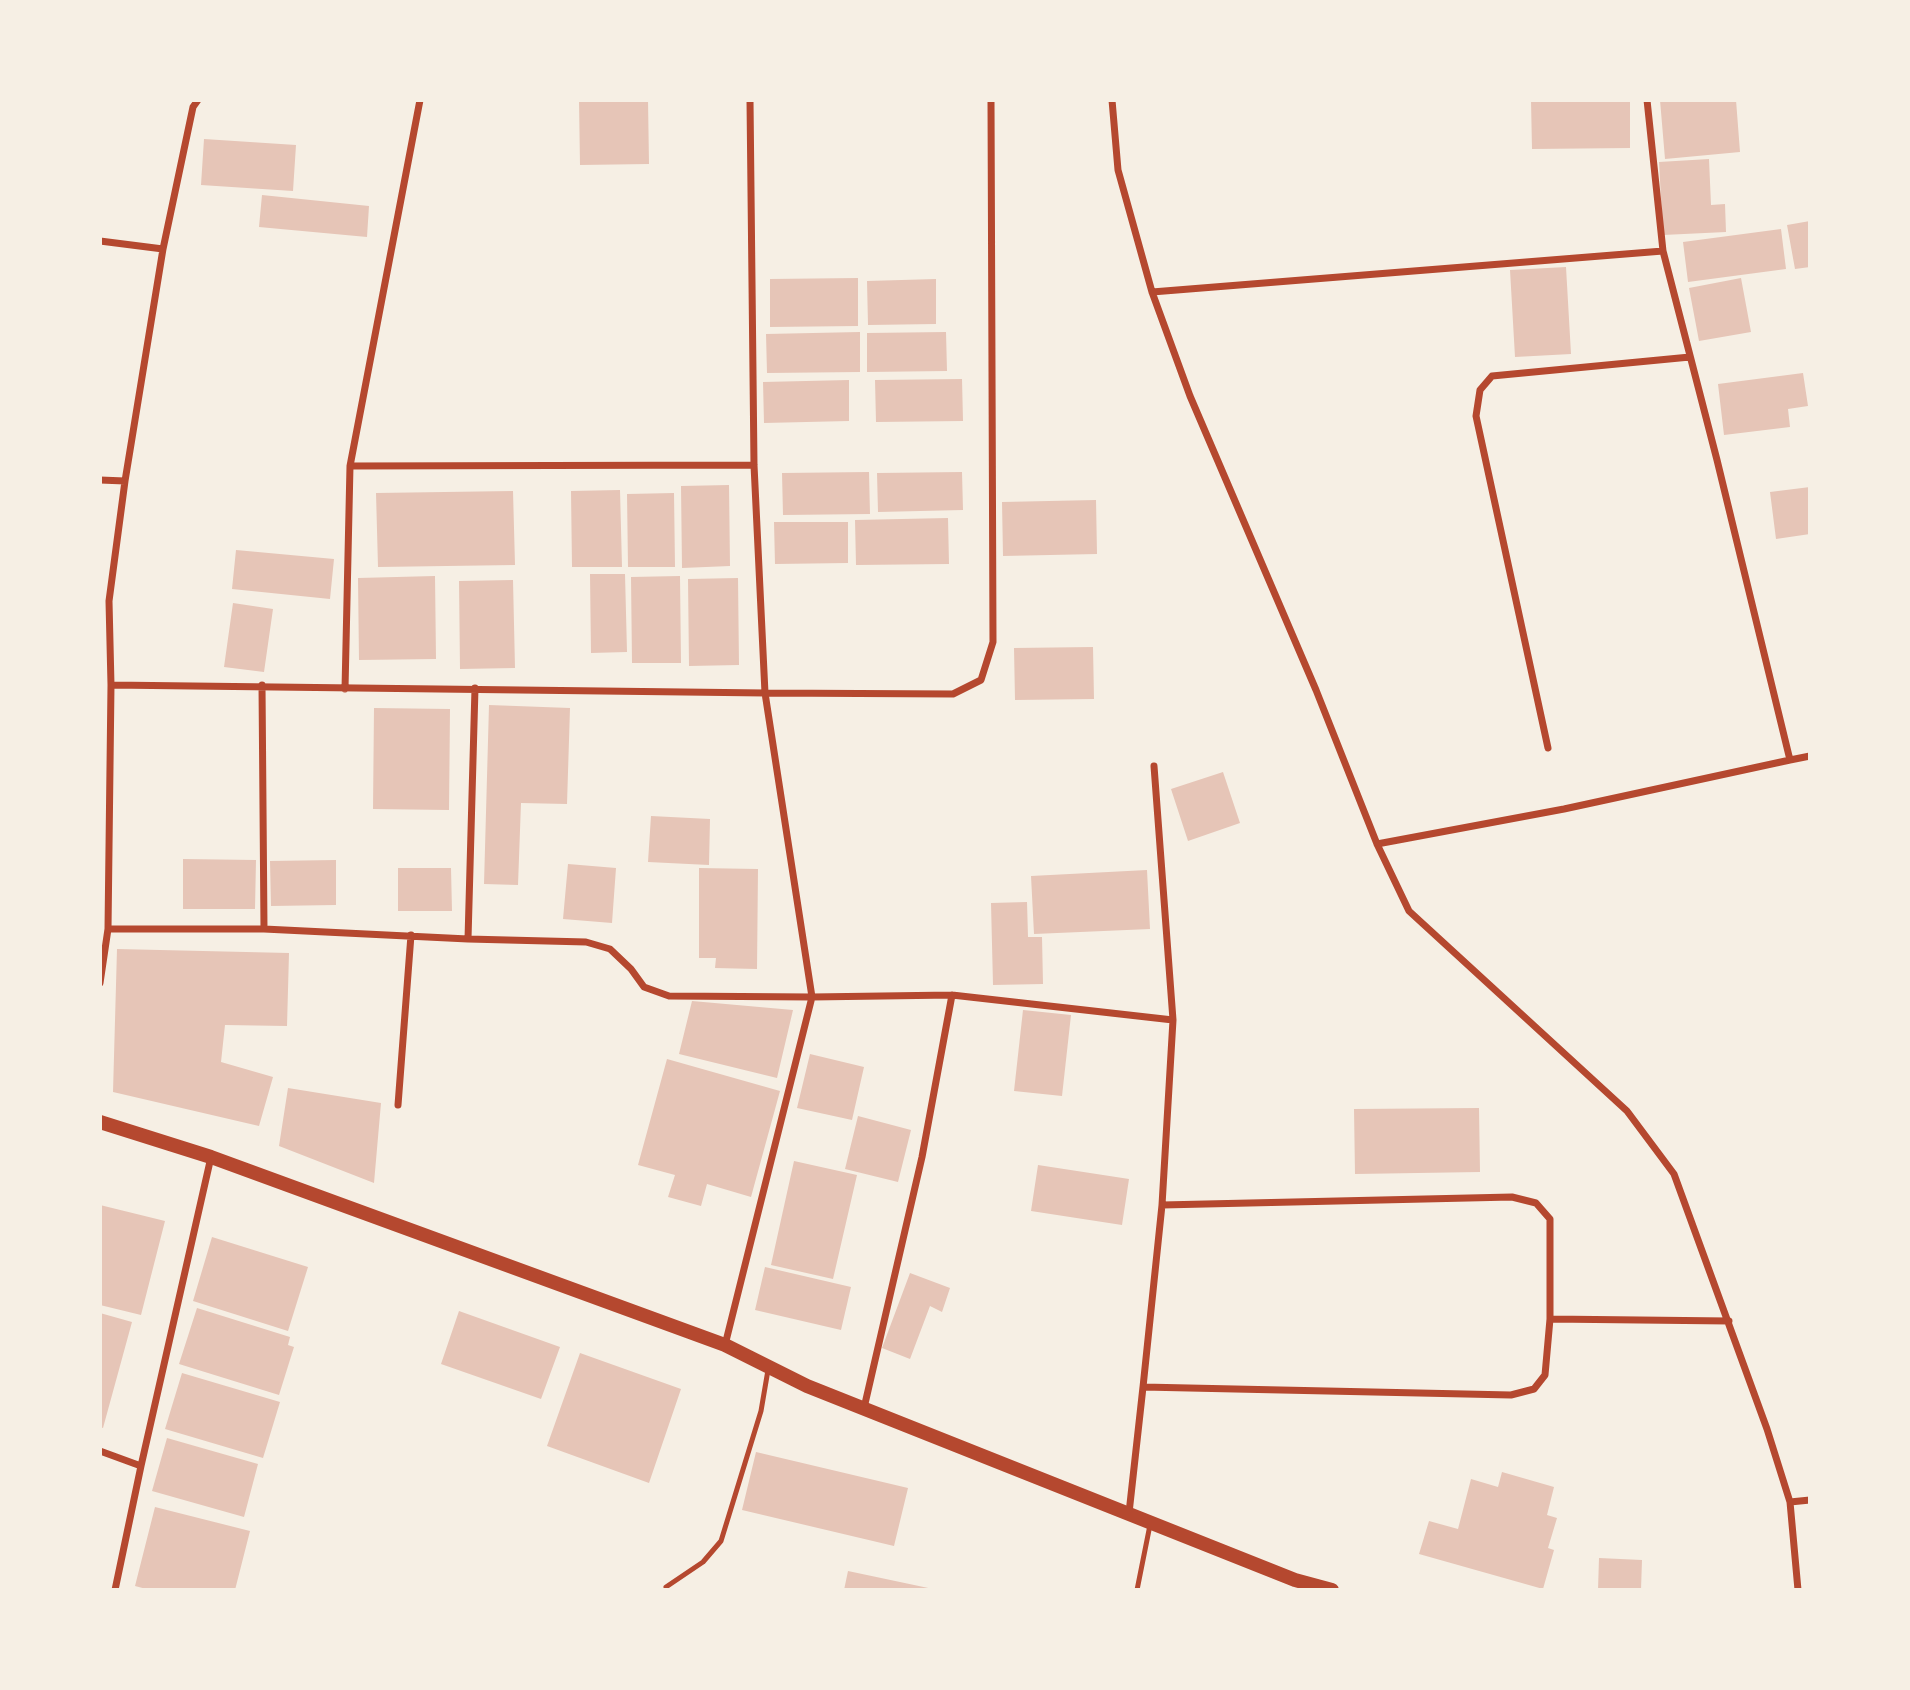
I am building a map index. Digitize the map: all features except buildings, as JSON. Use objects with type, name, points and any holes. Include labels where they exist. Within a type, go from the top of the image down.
[{"type":"main road","points":[[100,1122],[211,1157],[725,1345],[807,1386],[1295,1580],[1332,1590]]},
{"type":"street","points":[[100,984],[108,929],[111,685],[109,601],[125,481],[163,249],[193,107],[198,100]]},
{"type":"street","points":[[345,689],[350,466],[420,100]]},
{"type":"street","points":[[725,1345],[812,997],[765,693],[754,466],[750,100]]},
{"type":"street","points":[[111,685],[953,694],[981,680],[993,642],[991,100]]},
{"type":"street","points":[[1112,100],[1118,170],[1152,292],[1190,396],[1316,690],[1377,844],[1409,911],[1627,1111],[1674,1174],[1768,1429],[1790,1502],[1798,1590]]},
{"type":"street","points":[[1647,100],[1663,251],[1790,760]]},
{"type":"street","points":[[100,241],[163,249]]},
{"type":"street","points":[[1152,292],[1663,251]]},
{"type":"street","points":[[1548,748],[1476,416],[1480,390],[1492,376],[1690,357]]},
{"type":"street","points":[[350,466],[754,466]]},
{"type":"street","points":[[100,480],[125,481]]},
{"type":"street","points":[[262,685],[264,929]]},
{"type":"street","points":[[468,939],[475,688]]},
{"type":"street","points":[[1377,844],[1564,809],[1810,756]]},
{"type":"street","points":[[1129,1514],[1162,1205],[1173,1020],[1154,766]]},
{"type":"street","points":[[108,929],[264,929],[586,942],[610,949],[631,969],[644,987],[669,996],[952,995],[1173,1020]]},
{"type":"street","points":[[398,1105],[411,935]]},
{"type":"street","points":[[864,1409],[922,1157],[952,995]]},
{"type":"street","points":[[116,1590],[141,1466],[211,1157]]},
{"type":"street","points":[[1143,1387],[1511,1395],[1534,1389],[1545,1376],[1550,1319],[1550,1219],[1536,1203],[1512,1198],[1162,1205]]},
{"type":"street","points":[[1550,1319],[1729,1321]]},
{"type":"street","points":[[100,1451],[141,1466]]},
{"type":"street","points":[[1790,1502],[1810,1500]]},
{"type":"lane","points":[[666,1587],[703,1562],[721,1542],[761,1411],[769,1367]]},
{"type":"lane","points":[[1137,1590],[1151,1522]]}]
